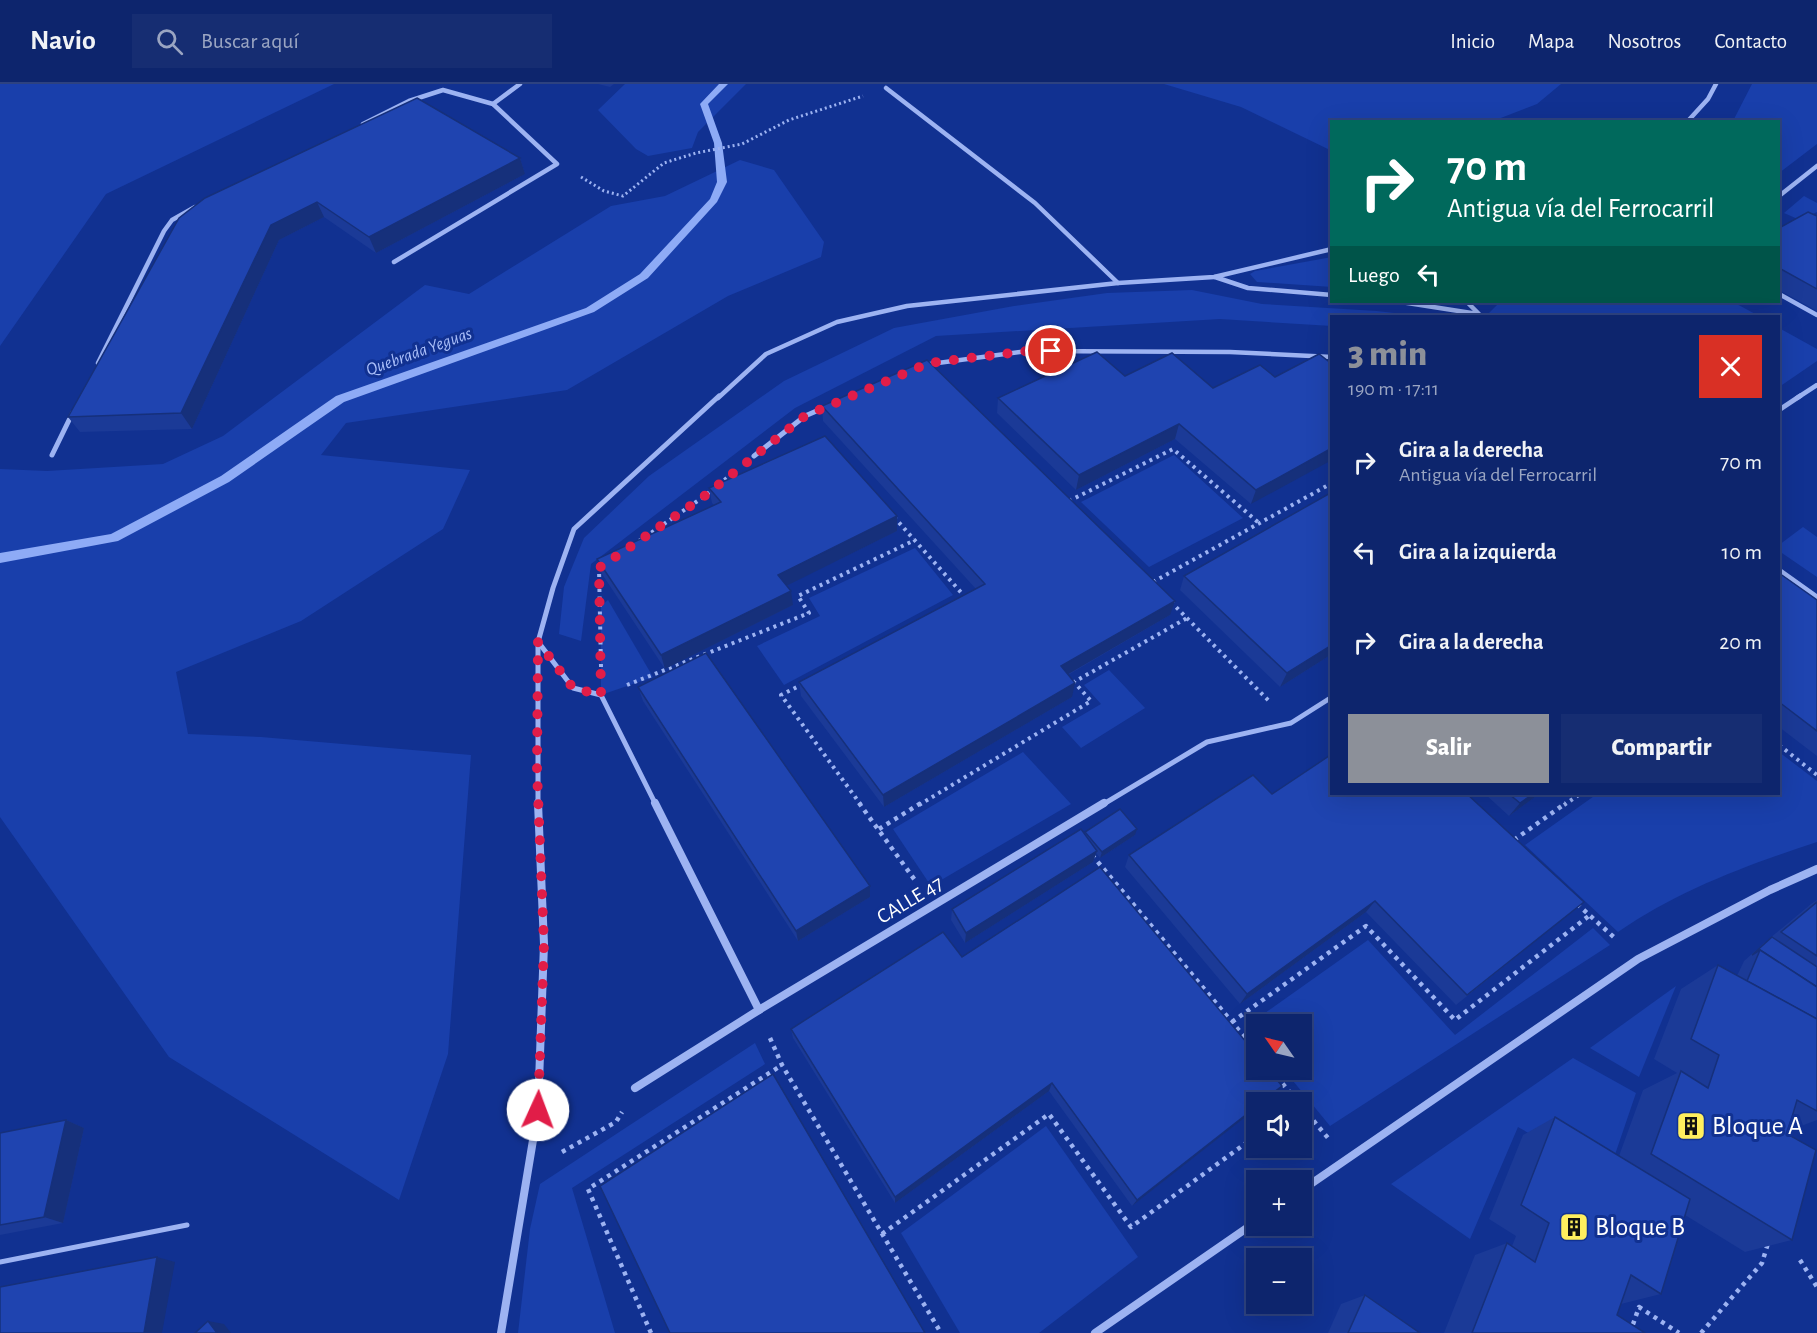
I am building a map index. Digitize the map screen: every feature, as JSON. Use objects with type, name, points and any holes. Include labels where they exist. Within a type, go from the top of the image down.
[{"type":"street","points":[[493,104],[520,84]]},
{"type":"street","points":[[1689,120],[1708,99],[1716,84]]},
{"type":"street","points":[[886,88],[1035,203],[1118,283]]},
{"type":"street","points":[[357,127],[409,101],[443,90],[493,104],[557,164],[394,262]]},
{"type":"street","points":[[1780,195],[1817,166]]},
{"type":"street","points":[[95,369],[164,231],[172,220],[199,206]]},
{"type":"street","points":[[501,1333],[538,1110],[544,944],[537,771],[538,642],[573,529],[766,354],[837,322],[907,306],[1118,283],[1214,277],[1330,249]]},
{"type":"street","points":[[1214,277],[1248,288],[1330,295]]},
{"type":"street","points":[[1780,295],[1817,315]]},
{"type":"street","points":[[1407,303],[1480,315]]},
{"type":"street","points":[[1468,303],[1480,315]]},
{"type":"street","points":[[919,367],[929,363],[1028,351],[1230,352],[1330,357]]},
{"type":"street","points":[[1780,409],[1817,385]]},
{"type":"street","points":[[52,455],[79,402]]},
{"type":"street","points":[[754,456],[805,416],[836,403]]},
{"type":"street","points":[[1780,571],[1817,597]]},
{"type":"street","points":[[538,642],[573,688],[601,695],[759,1010]]},
{"type":"street","name":"CALLE 47","points":[[635,1088],[759,1010],[1207,742],[1292,723],[1330,698]]},
{"type":"street","points":[[1312,1183],[1638,959],[1817,868]]},
{"type":"street","points":[[1095,1333],[1246,1229]]},
{"type":"lane","points":[[0,1262],[187,1225]]},
{"type":"path","points":[[557,164],[604,191],[623,196],[664,163],[696,153],[742,144],[789,120],[886,88]]},
{"type":"path","points":[[1070,501],[1173,448],[1259,524]]},
{"type":"path","points":[[637,542],[702,498],[754,456]]},
{"type":"path","points":[[1159,590],[1152,583],[1330,484]]},
{"type":"path","points":[[1061,493],[1078,509]]},
{"type":"path","points":[[891,514],[967,598],[957,603]]},
{"type":"path","points":[[609,561],[599,568],[601,695],[809,613],[798,596],[915,540]]},
{"type":"path","points":[[1166,597],[1292,723]]},
{"type":"path","points":[[879,829],[1091,701],[1074,682],[1187,618]]},
{"type":"path","points":[[812,679],[781,695],[934,905]]},
{"type":"path","points":[[1780,746],[1817,775]]},
{"type":"path","points":[[1518,849],[1510,842],[1579,795]]},
{"type":"path","points":[[1068,825],[1246,1039]]},
{"type":"path","points":[[1574,901],[1638,959]]},
{"type":"path","points":[[1232,1022],[1366,926],[1455,1020],[1590,915]]},
{"type":"path","points":[[759,1010],[782,1065],[941,1333]]},
{"type":"path","points":[[651,1333],[588,1189],[782,1065]]},
{"type":"path","points":[[1279,1080],[1290,1092]]},
{"type":"path","points":[[529,1170],[616,1122],[635,1088]]},
{"type":"path","points":[[882,1234],[1049,1114],[1131,1227],[1246,1143]]},
{"type":"path","points":[[1312,1119],[1346,1160]]},
{"type":"path","points":[[1701,1333],[1762,1263],[1769,1240]]},
{"type":"path","points":[[1800,1260],[1817,1287]]},
{"type":"path","points":[[1630,1333],[1639,1307],[1679,1333]]},
{"type":"shaded area","points":[[0,84],[334,84],[106,194],[0,346]]},
{"type":"shaded area","points":[[625,84],[746,84],[698,132],[692,148],[648,156],[636,149],[598,110]]},
{"type":"shaded area","points":[[1164,84],[1561,84],[1537,104],[1496,120],[1330,120],[1330,150],[1241,107]]},
{"type":"shaded area","points":[[1752,84],[1817,84],[1817,144],[1780,172],[1780,120],[1734,120]]},
{"type":"shaded area","points":[[740,160],[774,170],[824,242],[821,257],[728,296],[567,390],[346,423],[321,455],[470,470],[443,529],[301,621],[176,672],[188,734],[261,737],[471,755],[448,1054],[399,1200],[169,1057],[0,817],[0,469],[47,471],[163,464],[223,436],[425,285],[469,294],[611,206],[665,196]]},
{"type":"shaded area","points":[[1804,196],[1817,203],[1817,212],[1800,220],[1784,213]]},
{"type":"shaded area","points":[[1330,257],[1330,287],[1257,282],[1250,274],[1255,271]]},
{"type":"shaded area","points":[[1192,290],[1262,304],[1411,315],[1330,315],[1330,326],[1220,319],[936,336],[795,408],[591,564],[581,641],[559,634],[564,587],[584,538],[649,476],[784,381],[894,328],[1014,306],[1107,293]]},
{"type":"shaded area","points":[[1499,303],[1735,303],[1757,315],[1487,315]]},
{"type":"shaded area","points":[[1780,329],[1817,349],[1817,361],[1780,386]]},
{"type":"shaded area","points":[[1174,455],[1243,518],[1149,567],[1081,502]]},
{"type":"shaded area","points":[[1803,527],[1817,537],[1817,577],[1780,552],[1780,544]]},
{"type":"shaded area","points":[[915,548],[953,595],[784,685],[757,646],[820,616],[809,598]]},
{"type":"shaded area","points":[[608,600],[653,677],[601,695],[601,606]]},
{"type":"shaded area","points":[[1109,670],[1145,708],[1081,748],[1062,727],[1101,704],[1084,685]]},
{"type":"shaded area","points":[[1023,752],[1071,804],[931,886],[893,829]]},
{"type":"shaded area","points":[[1780,753],[1817,781],[1817,842],[1689,891],[1618,932],[1525,845],[1596,795],[1780,795]]},
{"type":"shaded area","points":[[1593,928],[1610,945],[1330,1126],[1312,1104],[1312,1092],[1302,1092],[1292,1080],[1312,1080],[1312,1014],[1264,1014],[1368,940],[1455,1035]]},
{"type":"shaded area","points":[[1676,986],[1639,1077],[1590,1048]]},
{"type":"shaded area","points":[[755,1043],[765,1064],[572,1188],[615,1333],[518,1333],[530,1229],[540,1184]]},
{"type":"shaded area","points":[[1573,1058],[1636,1093],[1607,1178],[1518,1127],[1470,1239],[1391,1184]]},
{"type":"shaded area","points":[[1046,1126],[1138,1257],[1039,1333],[960,1333],[901,1233]]},
{"type":"building","points":[[417,98],[520,158],[369,237],[317,202],[271,225],[181,413],[68,417],[179,218],[205,198]]},
{"type":"building","points":[[1808,212],[1817,216],[1817,289],[1780,269],[1780,227]]},
{"type":"building","points":[[1097,352],[1125,376],[1172,353],[1213,388],[1260,365],[1275,377],[1319,354],[1330,362],[1330,449],[1256,490],[1179,424],[1079,475],[998,398]]},
{"type":"building","points":[[927,360],[1175,601],[1061,666],[1075,683],[883,795],[799,682],[985,584],[822,406]]},
{"type":"building","points":[[825,436],[897,516],[778,575],[791,591],[661,655],[597,559],[721,502],[709,488]]},
{"type":"building","points":[[1330,493],[1330,646],[1287,673],[1184,576]]},
{"type":"building","points":[[1780,574],[1817,600],[1817,731],[1780,703]]},
{"type":"building","points":[[706,653],[870,886],[796,931],[638,687]]},
{"type":"building","points":[[1330,755],[1330,795],[1468,795],[1584,902],[1467,995],[1375,901],[1247,994],[1129,855],[1253,775],[1272,794]]},
{"type":"building","points":[[1510,795],[1532,795],[1520,803]]},
{"type":"building","points":[[1120,809],[1137,829],[1102,852],[1085,832]]},
{"type":"building","points":[[1081,829],[1097,851],[966,933],[952,909]]},
{"type":"building","points":[[1100,867],[1246,1042],[1246,1080],[1277,1080],[1282,1086],[1274,1092],[1246,1092],[1246,1115],[1137,1200],[1052,1083],[895,1197],[791,1029],[943,932],[962,957]]},
{"type":"building","points":[[1817,902],[1817,956],[1781,932]]},
{"type":"building","points":[[1772,937],[1817,967],[1817,987],[1760,950],[1752,955]]},
{"type":"building","points":[[1760,950],[1817,987],[1817,1019],[1747,981]]},
{"type":"building","name":"Bloque A","points":[[1718,965],[1817,1019],[1817,1111],[1797,1100],[1787,1134],[1816,1150],[1792,1240],[1651,1154],[1681,1071],[1708,1088],[1719,1055],[1691,1039]]},
{"type":"building","points":[[773,1074],[925,1333],[670,1333],[600,1186]]},
{"type":"building","name":"Bloque B","points":[[1555,1117],[1690,1199],[1661,1294],[1631,1275],[1617,1315],[1645,1333],[1472,1333],[1507,1243],[1535,1262],[1549,1223],[1521,1205]]},
{"type":"building","points":[[66,1120],[44,1217],[0,1225],[0,1133]]},
{"type":"building","points":[[157,1257],[144,1333],[0,1333],[0,1287]]},
{"type":"building","points":[[1365,1295],[1420,1333],[1348,1333]]},
{"type":"building","points":[[208,1321],[217,1333],[195,1333]]},
{"type":"waterway","name":"Quebrada Yeguas","points":[[0,558],[114,538],[225,479],[340,399],[590,310],[644,276],[714,200],[722,182],[718,143],[704,104],[724,84]]},
{"type":"place","name":"Bloque A","points":[[1691,1126]]},
{"type":"place","name":"Bloque B","points":[[1574,1227]]},
{"type":"route","points":[[538,1110],[544,944],[537,771],[538,642],[573,688],[601,695],[599,568],[702,498],[805,416],[929,363],[1028,351],[1051,351]]}]
